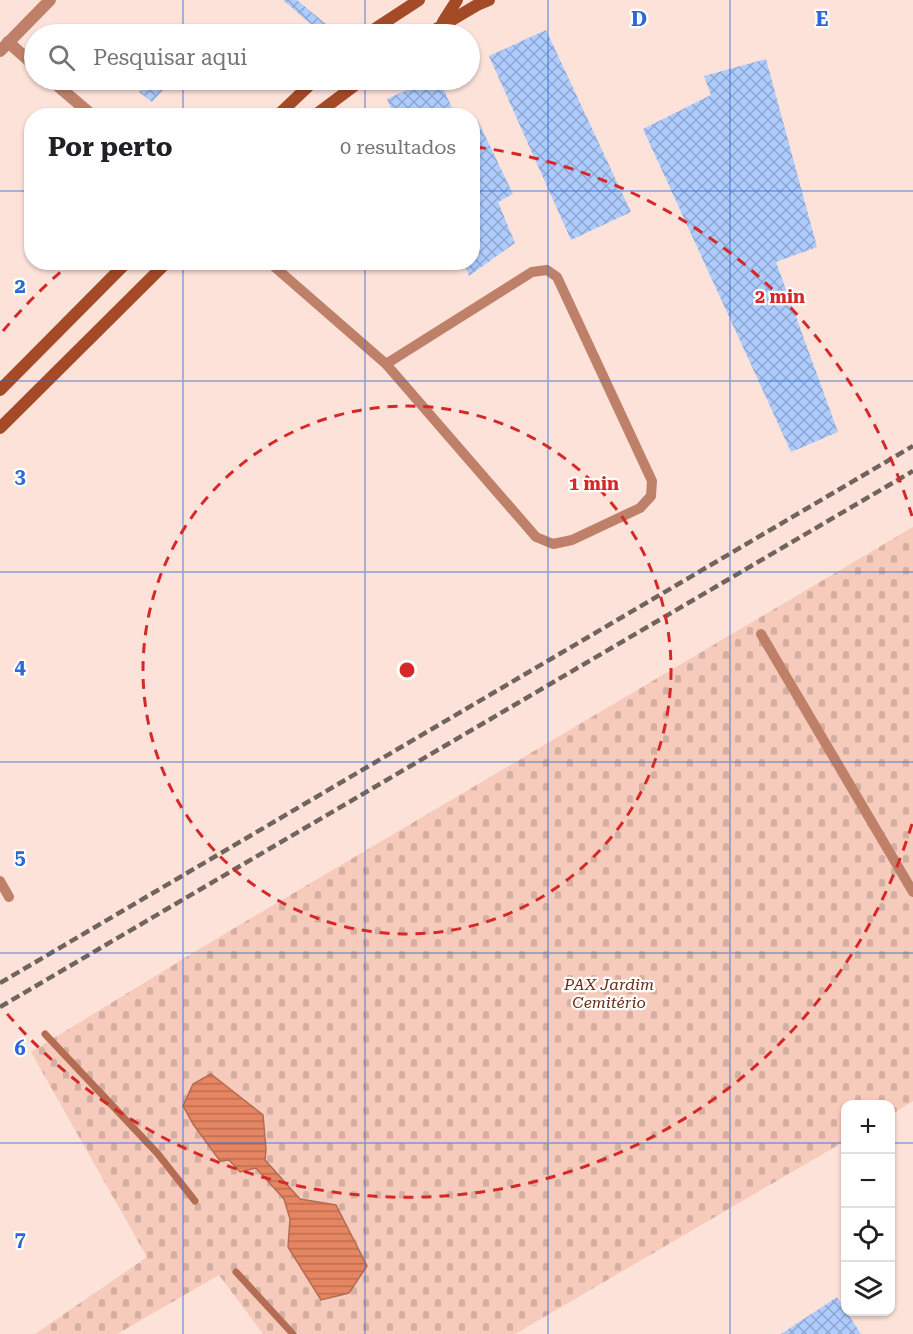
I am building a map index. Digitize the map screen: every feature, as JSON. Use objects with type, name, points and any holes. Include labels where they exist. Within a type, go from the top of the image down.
[{"type":"main road","points":[[383,24],[419,0]]},
{"type":"main road","points":[[440,24],[451,12],[457,0]]},
{"type":"main road","points":[[445,24],[489,0]]},
{"type":"main road","points":[[285,108],[304,90]]},
{"type":"main road","points":[[325,108],[349,90]]},
{"type":"main road","points":[[0,390],[120,270]]},
{"type":"main road","points":[[0,428],[159,270]]},
{"type":"street","points":[[27,24],[50,0]]},
{"type":"street","points":[[24,27],[4,47],[24,59]]},
{"type":"street","points":[[63,90],[84,108]]},
{"type":"lane","points":[[278,270],[386,364],[536,537],[553,544],[572,540],[640,508],[651,496],[652,481],[647,470],[557,277],[547,270],[532,272],[386,364]]},
{"type":"lane","points":[[761,634],[913,892]]},
{"type":"lane","points":[[0,881],[9,897]]},
{"type":"green space","name":"PAX Jardim Cemitério","points":[[913,527],[913,1101],[895,1112],[895,1100],[841,1100],[841,1143],[515,1334],[263,1334],[219,1275],[117,1334],[35,1334],[147,1257],[31,1052],[216,939]]},
{"type":"shaded area","points":[[211,1074],[263,1115],[265,1160],[300,1199],[336,1205],[367,1266],[349,1293],[321,1300],[288,1247],[290,1219],[284,1199],[256,1168],[240,1172],[229,1160],[220,1161],[193,1124],[183,1106],[193,1084]]},
{"type":"building","points":[[283,0],[297,0],[326,24],[311,24]]},
{"type":"building","points":[[546,30],[631,212],[571,240],[489,56]]},
{"type":"building","points":[[766,59],[817,247],[776,262],[838,432],[791,452],[643,129],[711,95],[704,76]]},
{"type":"building","points":[[141,90],[163,90],[152,102],[139,92]]},
{"type":"building","points":[[407,90],[444,90],[452,108],[391,108],[387,99]]},
{"type":"building","points":[[480,125],[513,194],[498,202],[515,243],[480,268]]},
{"type":"building","points":[[466,270],[477,270],[469,276]]},
{"type":"building","points":[[837,1297],[841,1303],[841,1316],[849,1316],[861,1334],[781,1334]]},
{"type":"waterway","points":[[45,1034],[158,1154],[195,1201]]},
{"type":"waterway","points":[[236,1272],[293,1334]]},
{"type":"railway","points":[[0,983],[913,446]]},
{"type":"railway","points":[[0,1007],[913,471]]}]
